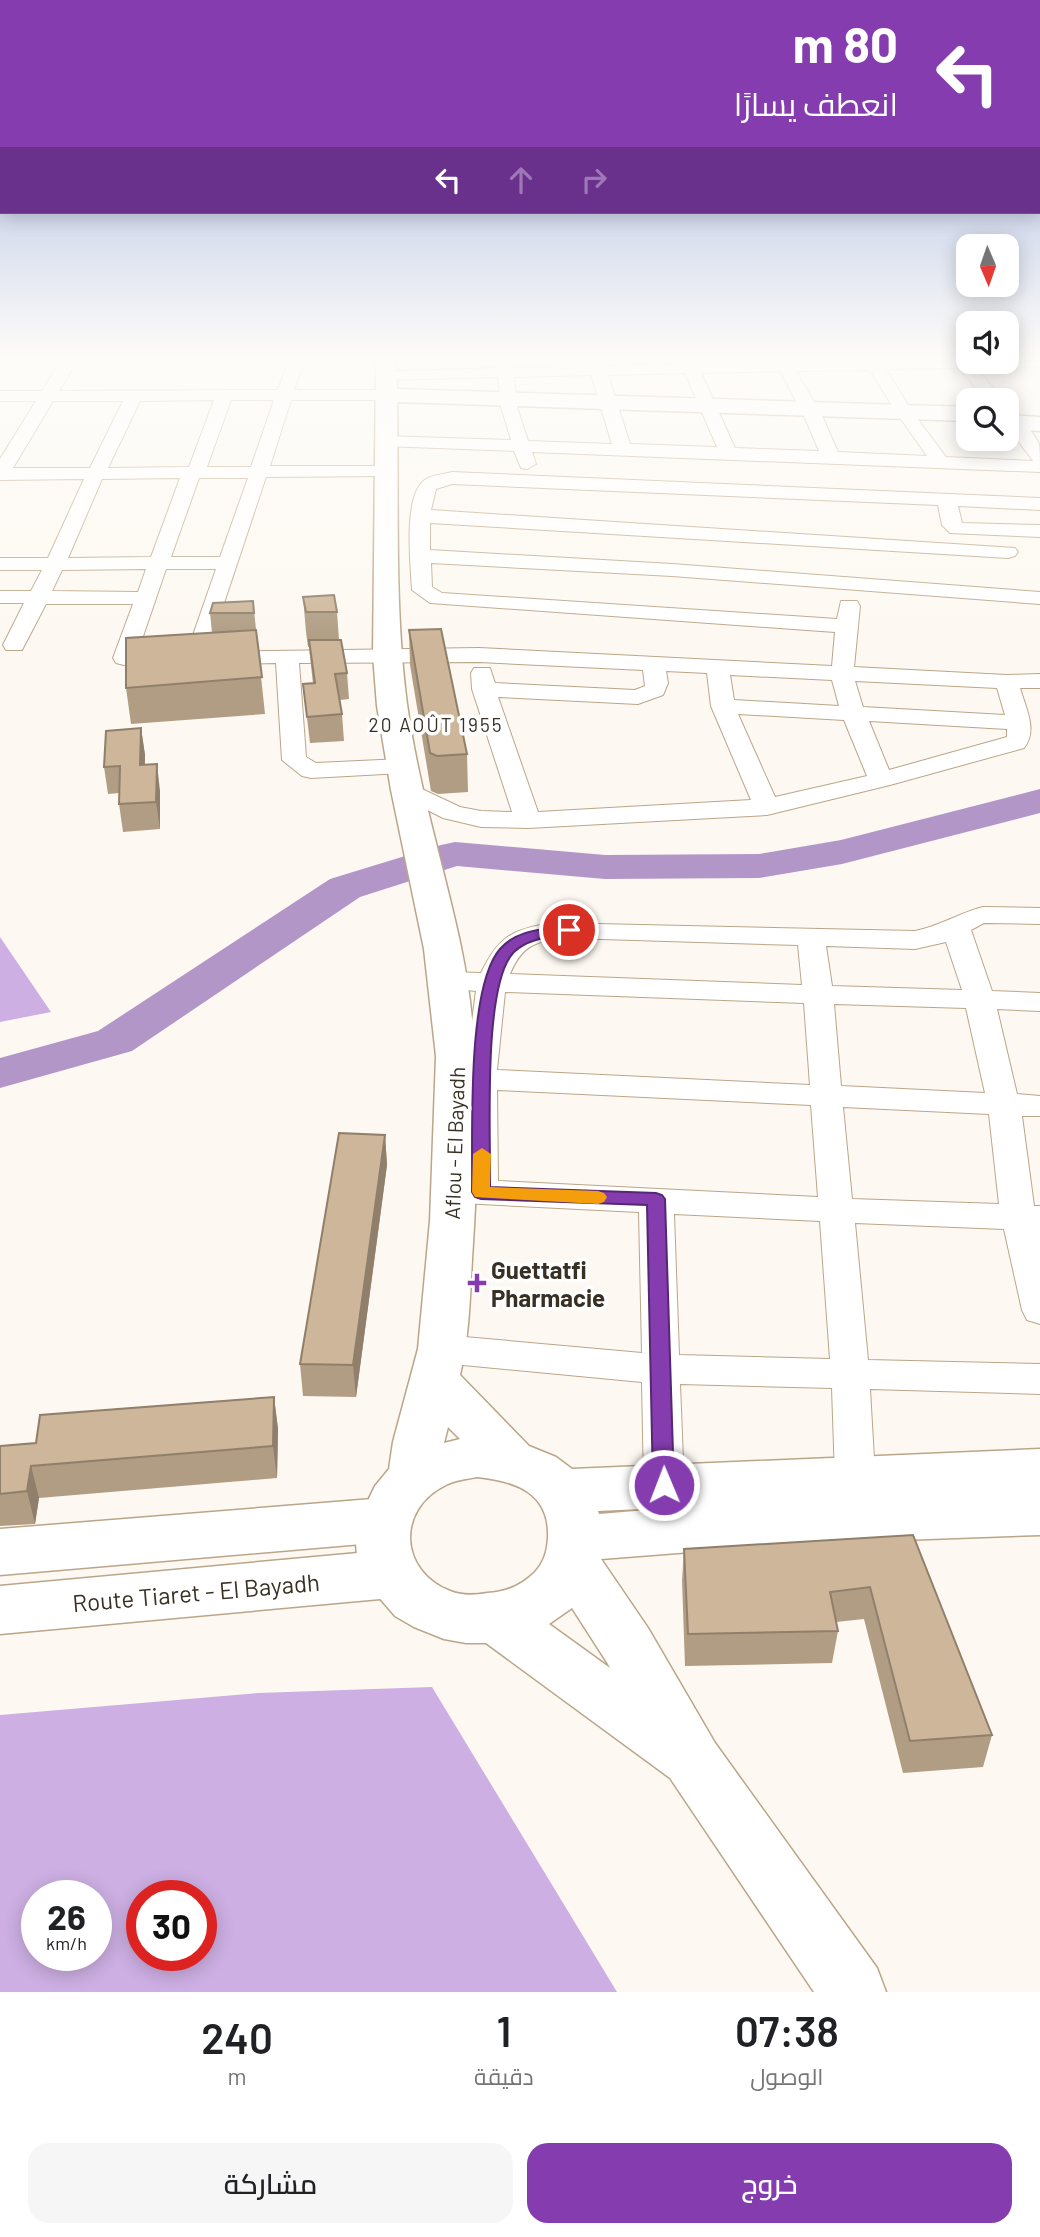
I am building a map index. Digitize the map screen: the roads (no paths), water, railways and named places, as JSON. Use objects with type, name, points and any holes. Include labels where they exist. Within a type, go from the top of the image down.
[{"type":"main road","name":"Aflou - El Bayadh","points":[[385,454],[387,655],[406,789],[445,965],[456,1056],[470,1078],[467,1191],[439,1365],[419,1442],[400,1499]]},
{"type":"main road","points":[[439,1365],[512,1460]]},
{"type":"main road","points":[[477,1456],[512,1460],[539,1473],[561,1491],[574,1515],[575,1554],[561,1583],[544,1599],[522,1612],[497,1619],[466,1620],[436,1612],[411,1597],[391,1574],[382,1548],[400,1499],[444,1463],[477,1456]]},
{"type":"main road","points":[[575,1554],[600,1536],[787,1501],[855,1477],[1040,1470]]},
{"type":"main road","points":[[561,1491],[664,1485],[787,1501],[1040,1513]]},
{"type":"main road","points":[[0,1552],[400,1499]]},
{"type":"main road","points":[[575,1554],[694,1763],[853,1992]]},
{"type":"main road","name":"Route Tiaret - El Bayadh","points":[[0,1610],[391,1574]]},
{"type":"main road","points":[[497,1619],[694,1763]]},
{"type":"street","points":[[1,471],[11,454]]},
{"type":"street","points":[[14,645],[55,564],[105,454]]},
{"type":"street","points":[[201,454],[144,598],[124,658],[479,655],[656,646],[717,666],[1006,682],[1040,681]]},
{"type":"street","points":[[196,658],[263,454]]},
{"type":"street","points":[[1,471],[258,469],[443,454]]},
{"type":"street","points":[[496,559],[523,501],[523,454]]},
{"type":"street","points":[[484,689],[638,697],[655,690],[656,646],[672,570],[694,488],[707,454]]},
{"type":"street","points":[[729,454],[1040,467]]},
{"type":"street","points":[[935,454],[941,462]]},
{"type":"street","points":[[865,458],[853,542],[842,674],[853,712],[881,780]]},
{"type":"street","points":[[978,465],[985,503]]},
{"type":"street","points":[[848,626],[437,599],[422,590],[422,515],[427,488],[440,480],[453,478],[523,501],[682,532],[1008,552]]},
{"type":"street","points":[[422,515],[523,501],[694,488],[985,503],[1040,503]]},
{"type":"street","points":[[947,501],[952,525],[957,529],[1040,531]]},
{"type":"street","points":[[999,531],[1030,597]]},
{"type":"street","points":[[421,556],[672,570],[1030,597]]},
{"type":"street","points":[[0,564],[229,563]]},
{"type":"street","points":[[0,597],[144,598]]},
{"type":"street","points":[[530,640],[634,650],[656,646]]},
{"type":"street","points":[[479,655],[484,689],[528,820]]},
{"type":"street","points":[[286,656],[294,760],[298,764],[311,771],[406,789],[460,815],[481,819],[528,820],[767,807],[881,780],[1004,747],[1020,738],[1019,723],[1006,682]]},
{"type":"street","points":[[717,666],[723,706],[767,807]]},
{"type":"street","points":[[723,706],[1019,723]]},
{"type":"street","points":[[1040,916],[983,915],[968,919],[956,928],[915,940],[553,931],[532,935],[506,951],[492,982],[470,1078],[1040,1106]]},
{"type":"street","points":[[956,928],[979,998],[1029,1217],[1040,1310]]},
{"type":"street","points":[[811,938],[820,994],[826,1096],[852,1372],[855,1477]]},
{"type":"street","points":[[445,965],[492,982],[1040,1002]]},
{"type":"street","points":[[467,1191],[1029,1217]]},
{"type":"street","points":[[656,1199],[664,1485]]},
{"type":"street","points":[[439,1365],[852,1372],[1040,1379]]},
{"type":"waterway","points":[[0,1073],[115,1041],[345,888],[455,854],[605,867],[759,866],[842,852],[1040,801]]},
{"type":"place","name":"Guettatfi Pharmacie","points":[[477,1283]]},
{"type":"district","name":"20 AOÛT 1955","points":[[436,724]]}]
